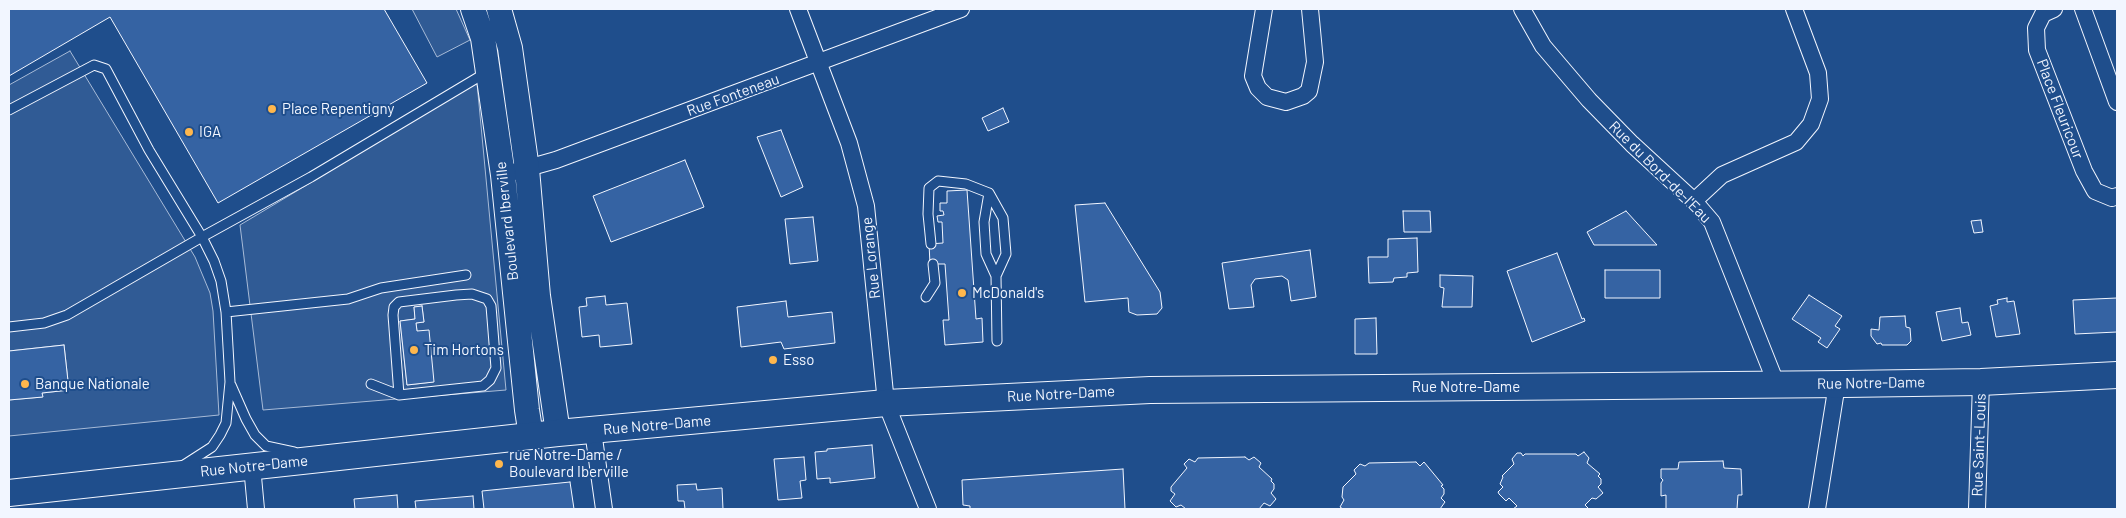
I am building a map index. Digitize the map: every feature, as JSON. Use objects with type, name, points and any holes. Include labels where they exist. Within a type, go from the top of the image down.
[{"type":"main road","name":"Rue Notre-Dame","points":[[9,493],[558,433],[886,403],[1150,390],[1981,382],[2117,375]]},
{"type":"street","name":"Boulevard Iberville","points":[[473,9],[483,38],[501,71],[527,169],[538,296],[558,433]]},
{"type":"street","name":"Boulevard Iberville","points":[[499,9],[508,39],[501,71],[503,175],[531,436]]},
{"type":"street","name":"Rue Lorange","points":[[798,9],[849,143],[866,206],[886,403],[928,509]]},
{"type":"street","name":"Rue Fonteneau","points":[[503,175],[556,160],[961,9]]},
{"type":"street","points":[[1264,9],[1253,76],[1258,88],[1267,97],[1286,102],[1303,96],[1309,90],[1315,62],[1310,9]]},
{"type":"street","name":"Rue du Bord-de-l'Eau","points":[[1522,9],[1543,46],[1589,100],[1632,144],[1694,201],[1712,222],[1776,383]]},
{"type":"street","points":[[1694,201],[1722,175],[1796,142],[1811,124],[1820,99],[1818,72],[1794,9]]},
{"type":"street","name":"Place Fleuricour","points":[[2054,9],[2043,14],[2036,28],[2037,50],[2084,171],[2096,191],[2112,198],[2117,196]]},
{"type":"street","points":[[2083,9],[2117,102]]},
{"type":"street","name":"Rue Saint-Louis","points":[[1978,509],[1981,382]]},
{"type":"street","points":[[1816,509],[1837,384]]},
{"type":"street","points":[[593,431],[604,509]]},
{"type":"street","points":[[252,466],[256,509]]},
{"type":"lane","points":[[9,110],[94,65],[106,69],[149,150],[202,236],[218,272],[226,312],[230,382],[226,423],[219,437],[203,454],[166,476]]},
{"type":"lane","points":[[9,327],[44,324],[67,315],[202,236],[501,71]]},
{"type":"lane","points":[[931,244],[928,214],[929,188],[938,181],[966,184],[989,193],[1004,218],[1006,254],[996,276]]},
{"type":"lane","points":[[989,193],[984,222],[986,254],[996,276],[997,341]]},
{"type":"lane","points":[[926,297],[935,283],[933,264]]},
{"type":"lane","points":[[226,312],[348,299],[381,288],[466,276]]},
{"type":"lane","points":[[455,277],[456,295]]},
{"type":"lane","points":[[371,384],[399,395],[483,386],[494,374],[496,368],[491,306],[487,298],[480,295],[456,295],[399,302],[394,307],[392,315],[399,395]]},
{"type":"lane","points":[[230,382],[246,419],[255,435],[266,446],[321,459]]},
{"type":"shaded area","points":[[412,9],[456,9],[470,40],[437,57]]},
{"type":"shaded area","points":[[70,51],[195,257],[210,293],[213,311],[219,415],[9,436],[9,400],[42,397],[42,393],[69,390],[64,345],[9,351],[9,85]]},
{"type":"shaded area","points":[[477,83],[506,390],[263,410],[240,225]],"holes":[[[422,306],[424,322],[416,323],[417,331],[433,382],[407,385],[400,321],[415,319],[414,307]]]},
{"type":"building","name":"Place Repentigny","points":[[9,9],[384,9],[427,83],[218,203],[110,17],[9,76]]},
{"type":"building","points":[[1003,108],[1009,122],[988,131],[982,118]]},
{"type":"building","points":[[781,130],[803,187],[781,197],[757,137]]},
{"type":"building","points":[[685,160],[704,207],[611,242],[593,196]]},
{"type":"building","points":[[967,190],[976,319],[982,318],[983,342],[945,345],[943,320],[949,320],[945,264],[930,264],[929,244],[943,243],[942,222],[938,222],[937,216],[944,215],[943,211],[940,211],[940,203],[947,203],[947,191]]},
{"type":"building","points":[[1105,203],[1160,292],[1162,308],[1157,314],[1137,315],[1129,312],[1128,298],[1085,302],[1075,205]]},
{"type":"building","points":[[1403,211],[1430,211],[1431,232],[1404,232]]},
{"type":"building","points":[[1626,211],[1657,245],[1594,245],[1587,232]]},
{"type":"building","points":[[813,217],[818,261],[790,264],[785,219]]},
{"type":"building","points":[[1981,220],[1983,232],[1974,233],[1971,221]]},
{"type":"building","points":[[1417,238],[1418,272],[1407,273],[1407,277],[1394,278],[1393,282],[1369,283],[1368,257],[1388,257],[1388,239]]},
{"type":"building","points":[[1310,250],[1316,297],[1291,301],[1288,280],[1282,276],[1255,279],[1251,285],[1254,307],[1229,309],[1222,263]]},
{"type":"building","points":[[1557,253],[1582,319],[1584,318],[1585,321],[1532,342],[1507,271]]},
{"type":"building","points":[[1605,270],[1660,270],[1660,298],[1605,298]]},
{"type":"building","points":[[1440,275],[1473,276],[1472,307],[1442,307],[1444,288],[1440,287]]},
{"type":"building","points":[[1809,295],[1842,316],[1835,326],[1840,329],[1827,348],[1818,342],[1821,338],[1792,319]]},
{"type":"building","points":[[605,296],[606,305],[627,303],[632,344],[600,347],[599,335],[582,337],[579,307],[587,306],[586,298]]},
{"type":"building","points":[[2007,298],[2007,302],[2014,301],[2020,334],[1996,337],[1990,306],[1998,304],[1997,300]]},
{"type":"building","points":[[2117,298],[2117,332],[2075,334],[2073,300]]},
{"type":"building","points":[[786,301],[788,317],[832,312],[835,343],[784,349],[781,342],[741,347],[737,307]]},
{"type":"building","points":[[422,306],[424,322],[416,323],[417,331],[429,330],[434,382],[407,385],[400,321],[415,319],[414,307]]},
{"type":"building","points":[[1960,308],[1962,323],[1968,322],[1971,335],[1942,341],[1936,312]]},
{"type":"building","points":[[1905,316],[1906,327],[1910,328],[1911,341],[1907,345],[1877,344],[1871,336],[1871,329],[1879,330],[1880,317]]},
{"type":"building","points":[[1376,318],[1377,354],[1355,354],[1355,319]]},
{"type":"building","points":[[64,345],[69,390],[42,393],[43,397],[9,400],[9,351]]},
{"type":"building","points":[[872,445],[875,478],[830,483],[830,478],[817,479],[815,452],[827,451],[827,449]]},
{"type":"building","points":[[1584,452],[1589,458],[1587,463],[1600,474],[1598,476],[1601,479],[1601,484],[1598,487],[1603,493],[1596,499],[1592,498],[1585,505],[1589,509],[1513,509],[1517,506],[1509,498],[1506,501],[1498,492],[1503,487],[1500,484],[1502,476],[1514,464],[1512,459],[1517,453],[1521,453],[1523,456],[1525,454],[1576,454],[1578,456]]},
{"type":"building","points":[[804,457],[806,480],[800,481],[802,498],[778,500],[774,459]]},
{"type":"building","points":[[1245,457],[1249,460],[1254,457],[1261,463],[1259,467],[1272,479],[1274,489],[1271,493],[1276,499],[1270,506],[1264,503],[1259,509],[1186,509],[1181,505],[1176,507],[1170,501],[1175,494],[1171,491],[1171,487],[1187,468],[1184,464],[1189,459],[1195,462],[1198,458]]},
{"type":"building","points":[[1723,461],[1724,468],[1741,469],[1742,495],[1738,495],[1737,509],[1666,509],[1666,495],[1661,496],[1661,483],[1663,480],[1661,478],[1661,469],[1678,469],[1679,462]]},
{"type":"building","points":[[1416,462],[1420,466],[1424,462],[1443,485],[1441,486],[1444,489],[1444,494],[1441,498],[1445,502],[1440,509],[1343,509],[1340,507],[1344,500],[1342,497],[1343,487],[1356,474],[1354,470],[1360,464],[1365,466],[1369,463]]},
{"type":"building","points":[[1123,469],[1125,509],[970,509],[970,506],[963,505],[962,480]]},
{"type":"building","points":[[570,482],[574,509],[484,509],[482,491]]},
{"type":"building","points":[[696,484],[697,490],[722,488],[723,509],[685,509],[684,501],[678,501],[677,485]]},
{"type":"building","points":[[397,495],[398,509],[355,509],[354,499]]},
{"type":"building","points":[[473,496],[474,509],[416,509],[415,501]]},
{"type":"place","name":"Place Repentigny","points":[[272,109]]},
{"type":"place","name":"IGA","points":[[189,132]]},
{"type":"place","name":"McDonald's","points":[[962,293]]},
{"type":"place","name":"Tim Hortons","points":[[414,350]]},
{"type":"place","name":"Esso","points":[[773,360]]},
{"type":"place","name":"Banque Nationale","points":[[25,384]]},
{"type":"place","name":"rue Notre-Dame / Boulevard Iberville","points":[[499,464]]}]
